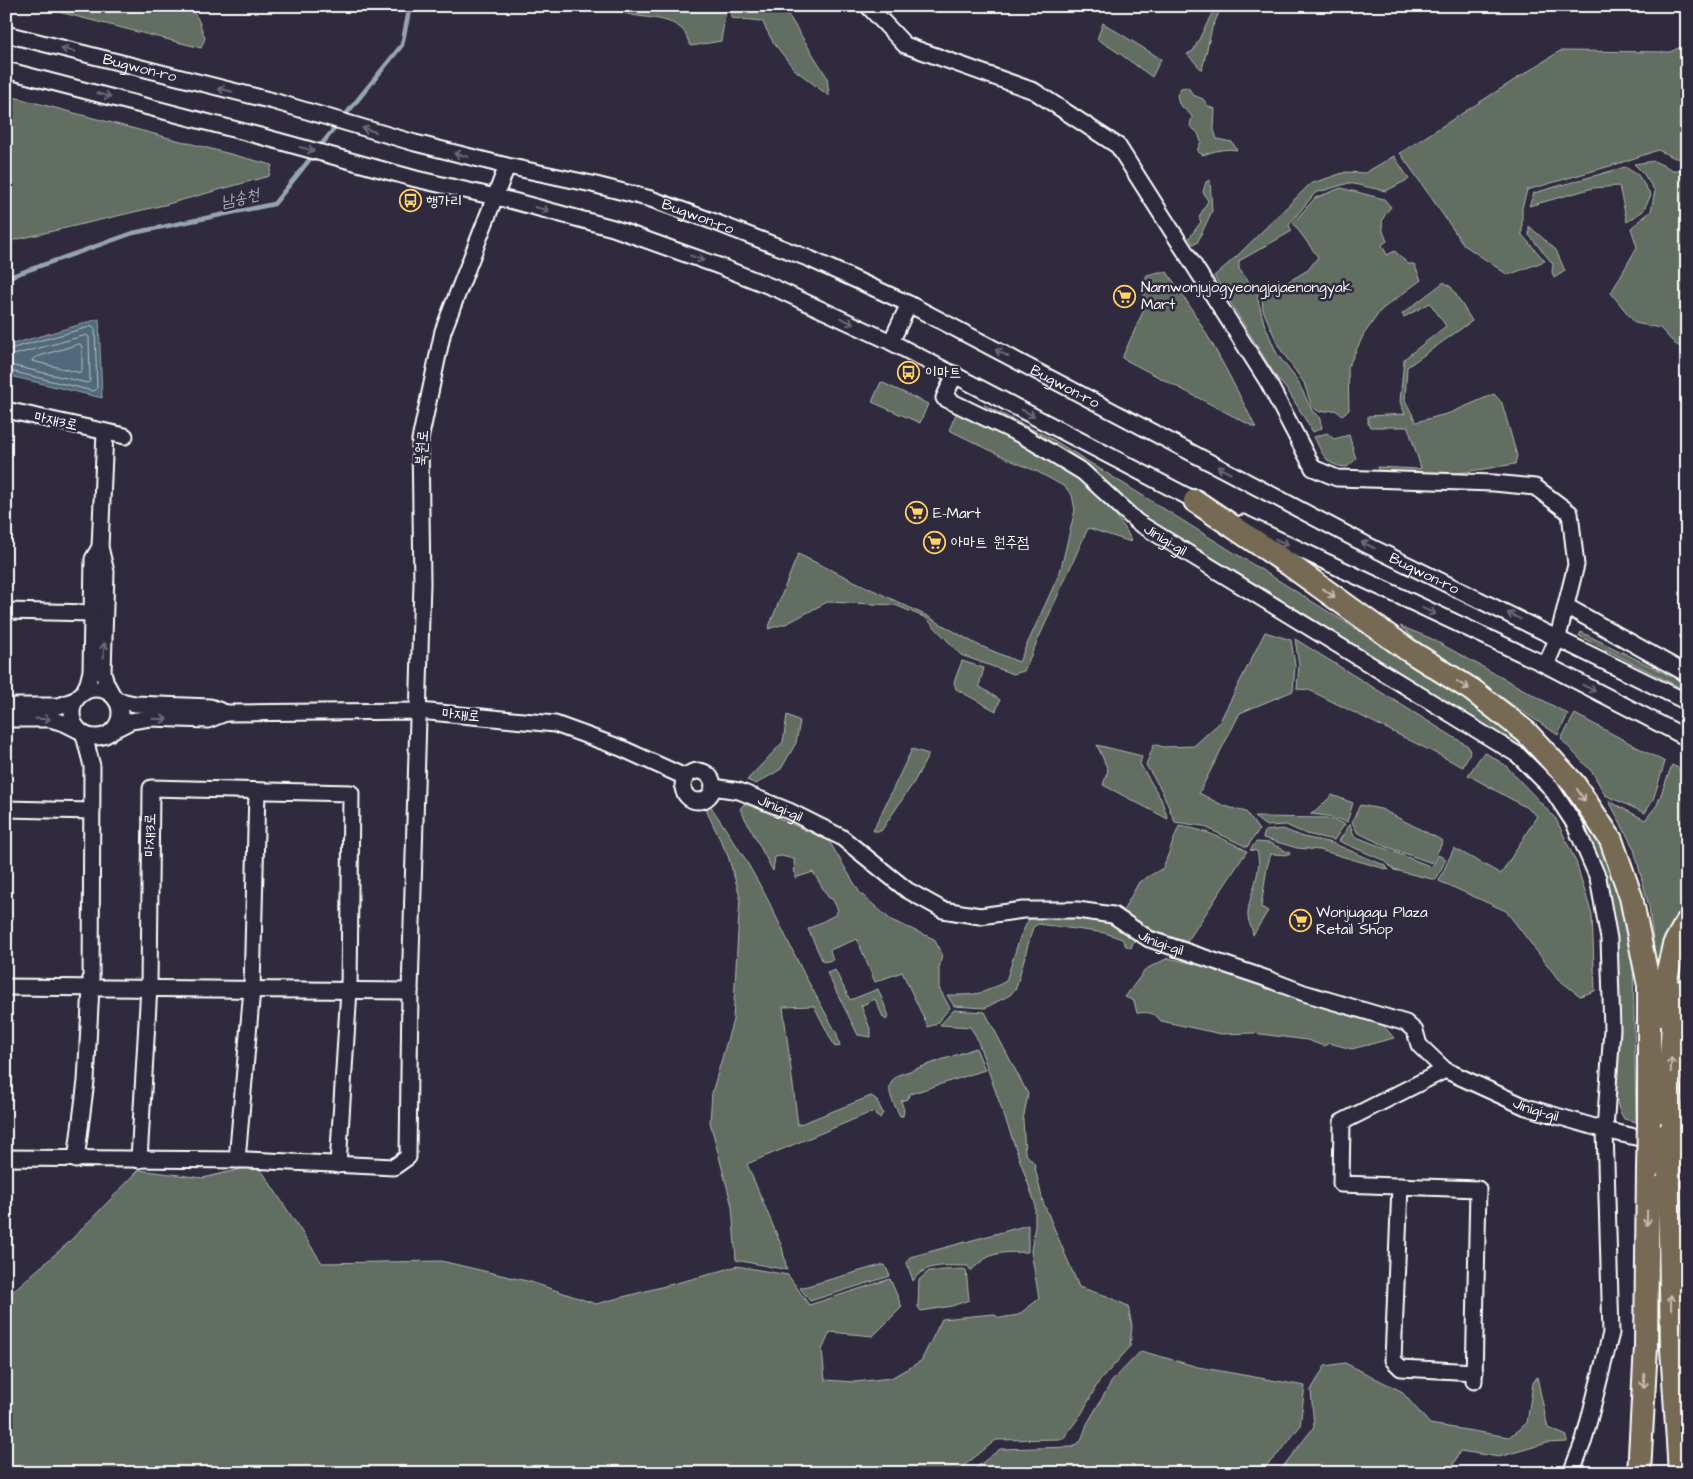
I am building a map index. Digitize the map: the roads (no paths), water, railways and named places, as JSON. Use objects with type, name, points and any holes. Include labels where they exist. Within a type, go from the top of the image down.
[{"type":"highway","points":[[1195,501],[1290,565],[1408,650],[1472,690],[1526,732],[1574,784],[1611,840],[1632,897],[1649,986],[1649,1122],[1658,1173],[1680,1473]]},
{"type":"highway","points":[[1649,1122],[1659,1022],[1665,983],[1674,945],[1687,922]]},
{"type":"highway","points":[[1670,1131],[1673,1006],[1677,978],[1687,948]]},
{"type":"highway","points":[[1638,1473],[1658,1173],[1687,1082]]},
{"type":"street","points":[[868,6],[905,45],[1034,91],[1118,146],[1268,382],[1313,468],[1338,478],[1494,482],[1535,486],[1570,513],[1576,565],[1558,637],[1546,666]]},
{"type":"street","name":"Bugwon-ro","points":[[6,34],[273,102],[415,143],[507,166],[592,184],[659,202],[810,259],[909,304],[1365,544],[1558,637],[1687,702]]},
{"type":"street","points":[[6,70],[416,179],[495,197],[614,228],[720,266],[777,289],[891,342],[1195,501],[1546,666],[1687,738]]},
{"type":"street","name":"북원로","points":[[419,711],[422,583],[420,440],[443,331],[507,166]]},
{"type":"street","points":[[891,342],[909,304]]},
{"type":"street","name":"Jinigi-gil","points":[[955,374],[944,398],[1025,437],[1083,472],[1137,522],[1518,755],[1551,788],[1574,823],[1598,878],[1609,939],[1612,1030],[1605,1130],[1611,1333],[1584,1440],[1571,1473]]},
{"type":"street","name":"마재3로","points":[[6,410],[125,436]]},
{"type":"street","points":[[92,766],[110,732],[118,724],[120,716],[119,708],[106,683],[103,672],[106,572],[100,547],[105,432]]},
{"type":"street","points":[[76,1160],[86,1081],[91,987],[92,766],[81,732],[74,724],[72,708],[91,671],[93,559],[100,547]]},
{"type":"street","points":[[1566,606],[1687,674]]},
{"type":"street","points":[[6,612],[92,613]]},
{"type":"street","points":[[6,706],[59,706],[96,689],[104,690],[114,698],[135,704],[210,707],[226,713]]},
{"type":"street","points":[[6,1158],[237,1160],[394,1167],[408,1157],[410,991],[419,711]]},
{"type":"street","name":"마재1로","points":[[226,713],[419,711],[555,724],[621,748],[685,777]]},
{"type":"street","points":[[6,719],[50,719],[64,723],[92,737],[110,732],[130,721],[150,718],[208,720],[226,713]]},
{"type":"street","points":[[693,771],[703,771],[710,777],[713,787],[712,792],[705,799],[695,801],[691,799],[684,792],[683,782],[685,777],[693,771]]},
{"type":"street","name":"Jinigi-gil","points":[[713,787],[739,791],[789,811],[841,837],[907,890],[943,910],[980,916],[1023,910],[1077,910],[1113,915],[1149,939],[1304,993],[1406,1023],[1415,1030],[1420,1045],[1445,1070],[1526,1107],[1605,1130],[1687,1149]]},
{"type":"street","name":"마재3로","points":[[139,1160],[149,988],[151,788],[351,792],[349,990],[338,1164]]},
{"type":"street","points":[[237,1160],[252,989],[256,791]]},
{"type":"street","points":[[6,809],[92,811]]},
{"type":"street","points":[[6,987],[410,991]]},
{"type":"street","points":[[1400,1186],[1393,1360],[1401,1368],[1474,1376],[1478,1189],[1400,1186],[1341,1184],[1342,1122],[1445,1070]]},
{"type":"water","points":[[99,319],[102,398],[6,375],[6,346]]},
{"type":"waterway","name":"남송천","points":[[343,118],[402,45],[410,6]]},
{"type":"waterway","name":"남송천","points":[[6,278],[133,233],[274,204],[338,124]]},
{"type":"place","name":"행가리","points":[[410,201]]},
{"type":"place","name":"Namwonjujogyeongjajaenongyak Mart","points":[[1125,296]]},
{"type":"place","name":"이마트","points":[[909,372]]},
{"type":"place","name":"E-Mart","points":[[917,513]]},
{"type":"place","name":"아마트 원주점","points":[[935,542]]},
{"type":"place","name":"Wonjugagu Plaza Retail Shop","points":[[1300,921]]}]
